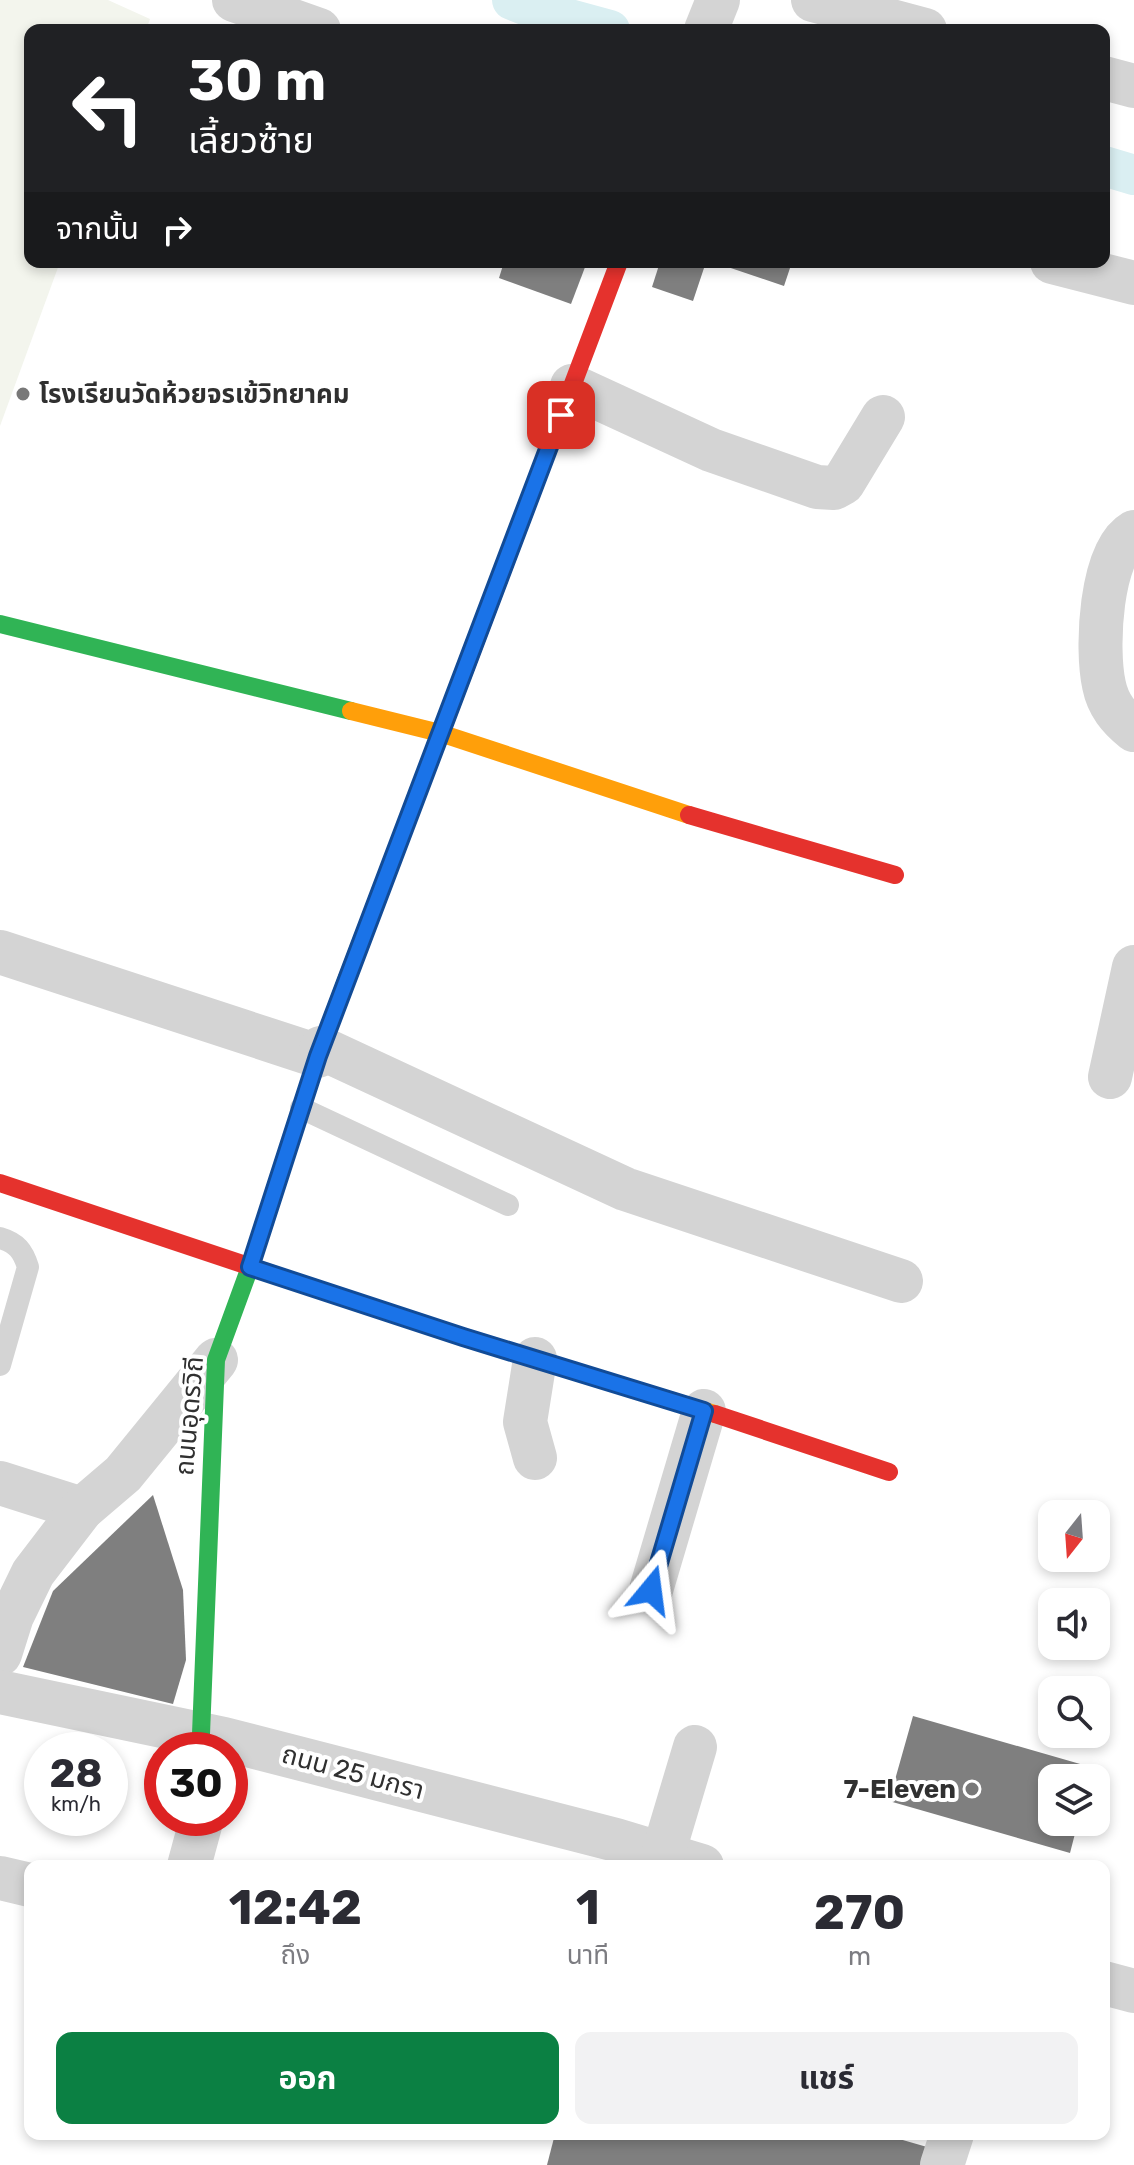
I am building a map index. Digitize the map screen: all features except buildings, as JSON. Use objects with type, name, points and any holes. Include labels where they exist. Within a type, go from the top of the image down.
[{"type":"street","points":[[234,0],[302,24]]},
{"type":"street","points":[[708,24],[718,0]]},
{"type":"street","points":[[813,0],[903,24]]},
{"type":"street","points":[[1110,80],[1134,86]]},
{"type":"street","name":"ถนนอุดรวิถี","points":[[215,1732],[216,1360],[250,1267],[319,1052],[617,268]]},
{"type":"street","points":[[1075,268],[1134,283]]},
{"type":"street","points":[[572,386],[711,450],[817,487],[834,488],[843,483],[883,417]]},
{"type":"street","points":[[1134,532],[1121,543],[1106,581],[1100,626],[1104,687],[1116,716],[1134,730]]},
{"type":"street","points":[[0,624],[440,733],[638,800],[895,875]]},
{"type":"street","points":[[0,952],[319,1052],[625,1189],[901,1281]]},
{"type":"street","points":[[1110,1077],[1134,967]]},
{"type":"street","points":[[0,1183],[250,1267],[889,1472]]},
{"type":"street","points":[[535,1359],[525,1422],[535,1458]]},
{"type":"street","points":[[0,1654],[12,1616],[33,1573],[82,1509],[123,1474],[216,1360]]},
{"type":"street","points":[[651,1590],[704,1411]]},
{"type":"street","points":[[0,1483],[82,1509]]},
{"type":"street","name":"ถนน 25 มกรา","points":[[0,1692],[176,1732]]},
{"type":"street","points":[[683,1860],[695,1747]]},
{"type":"street","name":"ถนน 25 มกรา","points":[[248,1750],[612,1853],[683,1860]]},
{"type":"street","points":[[191,1860],[197,1836]]},
{"type":"street","points":[[0,1878],[24,1884]]},
{"type":"street","points":[[1110,1985],[1134,1991]]},
{"type":"street","points":[[942,2165],[950,2140]]},
{"type":"lane","points":[[301,1108],[508,1205]]},
{"type":"lane","points":[[0,1238],[11,1242],[23,1253],[28,1267],[0,1365]]},
{"type":"shaded area","points":[[0,0],[108,0],[150,19],[148,24],[24,24],[24,268],[58,268],[0,426]]},
{"type":"waterway","points":[[512,0],[588,24]]},
{"type":"waterway","points":[[1110,168],[1134,175]]},
{"type":"traffic: fast","points":[[0,624],[351,711]]},
{"type":"traffic: fast","points":[[201,1732],[216,1360],[347,978]]},
{"type":"traffic: slow","points":[[347,978],[466,667]]},
{"type":"traffic: slow","points":[[351,711],[440,733],[689,815]]},
{"type":"traffic: slow","points":[[320,1290],[715,1414]]},
{"type":"traffic: jam","points":[[466,667],[617,268]]},
{"type":"traffic: jam","points":[[689,815],[895,875]]},
{"type":"traffic: jam","points":[[0,1183],[320,1290]]},
{"type":"traffic: jam","points":[[715,1414],[889,1472]]},
{"type":"place","name":"โรงเรียนวัดห้วยจรเข้วิทยาคม","points":[[23,394]]},
{"type":"place","name":"7-Eleven","points":[[972,1789]]},
{"type":"route","points":[[561,415],[318,1056],[250,1267],[704,1411],[651,1590]]}]
